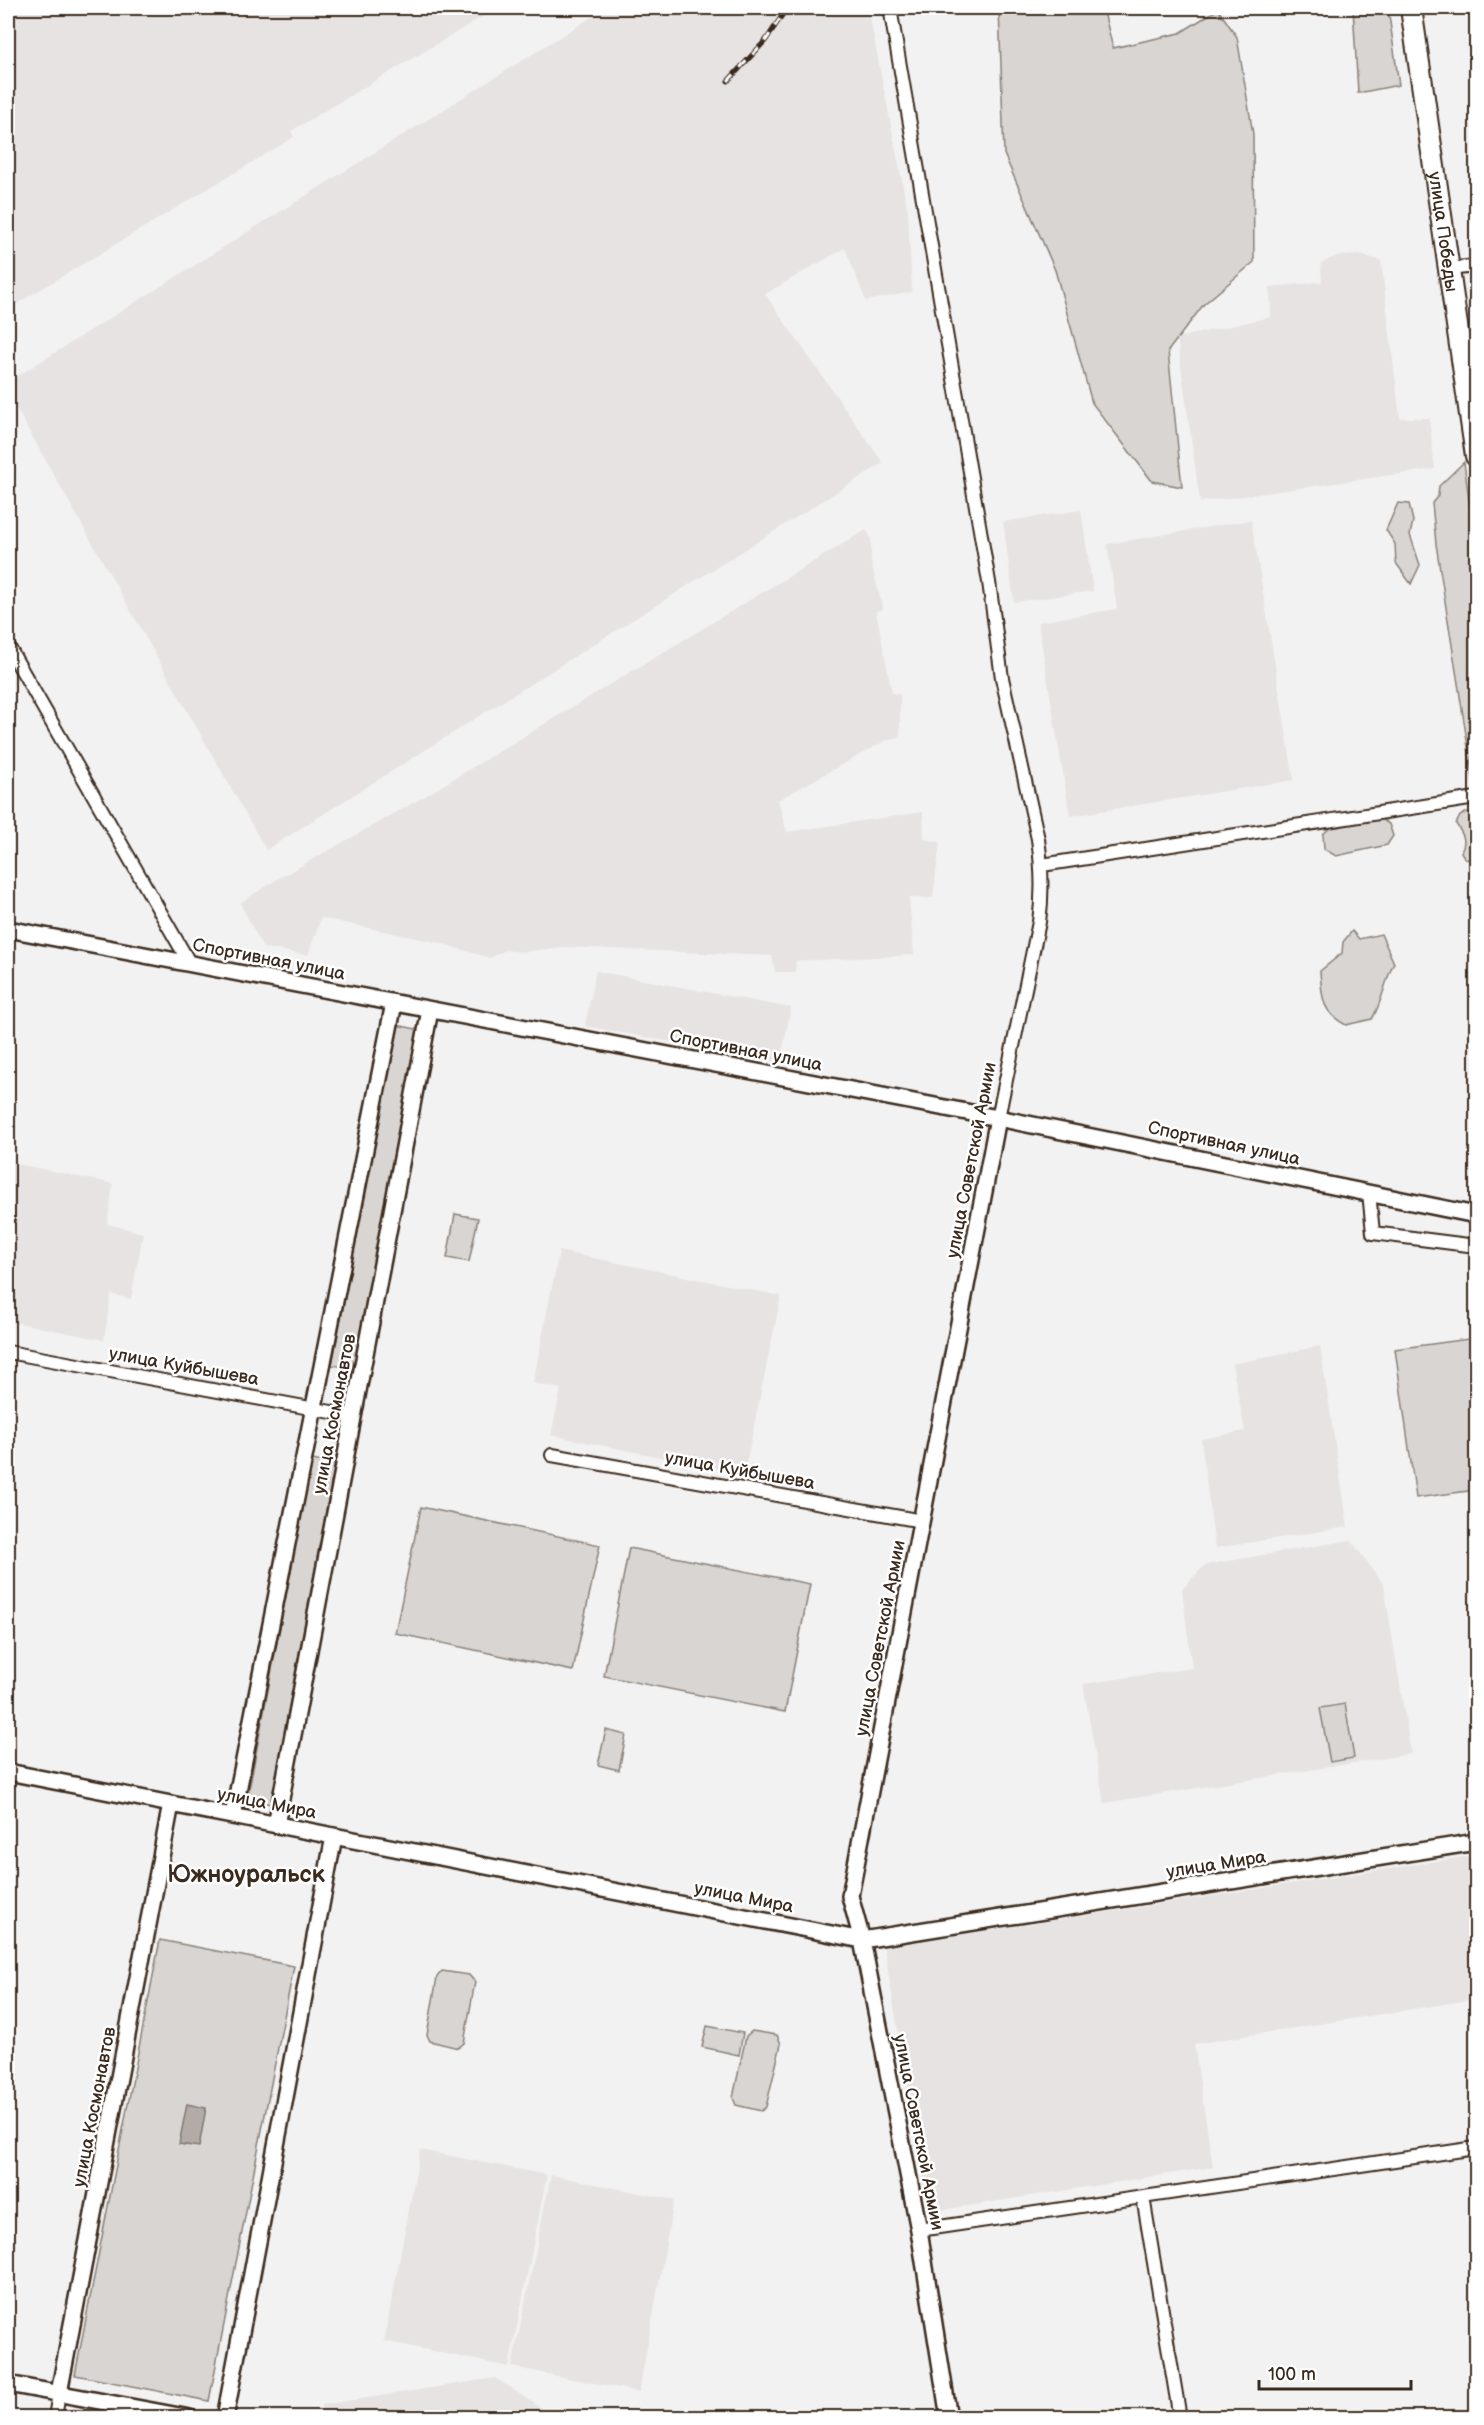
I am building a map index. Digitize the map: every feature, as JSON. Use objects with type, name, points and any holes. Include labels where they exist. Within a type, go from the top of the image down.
[{"type":"highway","name":"улица Победы","points":[[1411,8],[1476,456]]},
{"type":"street","name":"улица Советской Армии","points":[[890,8],[989,582],[1002,678],[1038,839],[1043,896],[998,1118],[850,1896],[862,1940],[919,2230],[949,2418]]},
{"type":"street","points":[[1448,269],[1476,266]]},
{"type":"street","points":[[8,646],[190,964]]},
{"type":"street","points":[[1042,865],[1476,798]]},
{"type":"street","name":"Спортивная улица","points":[[8,929],[998,1118],[1476,1215]]},
{"type":"street","name":"улица Космонавтов","points":[[233,1816],[394,1003]]},
{"type":"street","name":"улица Космонавтов","points":[[276,1825],[430,1010]]},
{"type":"street","points":[[1369,1192],[1373,1233],[1476,1246]]},
{"type":"street","name":"улица Куйбышева","points":[[8,1352],[353,1416]]},
{"type":"street","name":"улица Куйбышева","points":[[552,1455],[922,1521]]},
{"type":"street","name":"улица Мира","points":[[8,1772],[862,1940],[1476,1842]]},
{"type":"street","name":"улица Космонавтов","points":[[55,2418],[171,1804]]},
{"type":"street","points":[[225,2418],[334,1836]]},
{"type":"street","points":[[919,2230],[1476,2148]]},
{"type":"street","points":[[1143,2197],[1180,2418]]},
{"type":"street","points":[[8,2384],[190,2418]]},
{"type":"shaded area","points":[[8,8],[497,8],[291,131],[294,137],[8,309]]},
{"type":"shaded area","points":[[606,8],[868,8],[908,212],[912,292],[866,301],[845,248],[765,294],[883,463],[266,850],[8,394],[8,382]]},
{"type":"shaded area","points":[[999,8],[1103,8],[1113,48],[1180,33],[1218,9],[1237,37],[1253,134],[1254,262],[1204,304],[1168,351],[1182,487],[1152,481],[1092,403],[1055,270],[1004,154]]},
{"type":"shaded area","points":[[1353,8],[1388,8],[1399,85],[1358,93]]},
{"type":"shaded area","points":[[1359,255],[1381,260],[1400,418],[1429,418],[1435,469],[1200,502],[1177,338],[1271,317],[1270,287],[1322,282],[1321,263],[1337,256]]},
{"type":"shaded area","points":[[1464,462],[1476,553],[1476,784],[1474,785],[1436,544],[1432,503],[1438,496],[1439,486]]},
{"type":"shaded area","points":[[1398,503],[1409,504],[1413,521],[1410,535],[1420,565],[1411,584],[1396,563],[1395,544],[1386,530]]},
{"type":"shaded area","points":[[1081,510],[1093,591],[1014,602],[1003,522]]},
{"type":"shaded area","points":[[1251,520],[1294,780],[1070,816],[1038,622],[1117,609],[1107,544]]},
{"type":"shaded area","points":[[866,530],[871,538],[871,562],[883,609],[876,611],[892,693],[900,694],[900,737],[885,741],[778,800],[787,832],[923,812],[924,839],[940,842],[933,898],[909,898],[914,955],[796,961],[795,972],[775,972],[772,956],[564,947],[521,952],[505,950],[490,958],[440,943],[321,918],[308,955],[263,948],[240,903],[274,881],[420,799]]},
{"type":"shaded area","points":[[1467,812],[1476,814],[1476,857],[1470,860],[1465,859],[1461,852],[1464,844],[1463,838],[1456,824],[1460,816]]},
{"type":"shaded area","points":[[1381,819],[1389,824],[1393,836],[1387,845],[1336,856],[1324,849],[1323,834],[1330,828]]},
{"type":"shaded area","points":[[1352,931],[1359,939],[1381,934],[1394,963],[1372,1019],[1346,1025],[1332,1015],[1324,1003],[1320,971],[1342,953],[1343,942]]},
{"type":"shaded area","points":[[596,971],[791,1008],[780,1062],[585,1026]]},
{"type":"shaded area","points":[[397,1025],[421,1030],[356,1369],[332,1365]]},
{"type":"shaded area","points":[[8,1162],[113,1184],[107,1224],[143,1233],[131,1299],[111,1294],[104,1340],[8,1321]]},
{"type":"shaded area","points":[[455,1214],[478,1218],[469,1262],[447,1258]]},
{"type":"shaded area","points":[[559,1251],[781,1296],[744,1474],[551,1435],[561,1389],[533,1383]]},
{"type":"shaded area","points":[[1476,1338],[1476,1490],[1416,1498],[1395,1349]]},
{"type":"shaded area","points":[[1320,1346],[1348,1527],[1215,1548],[1201,1439],[1245,1431],[1232,1364]]},
{"type":"shaded area","points":[[312,1460],[335,1464],[271,1804],[247,1800]]},
{"type":"shaded area","points":[[421,1507],[600,1545],[573,1671],[395,1633]]},
{"type":"shaded area","points":[[1351,1540],[1384,1585],[1411,1754],[1104,1803],[1083,1684],[1192,1668],[1182,1589],[1205,1565]]},
{"type":"shaded area","points":[[629,1548],[810,1584],[785,1712],[604,1676]]},
{"type":"shaded area","points":[[1345,1704],[1354,1758],[1330,1762],[1320,1708]]},
{"type":"shaded area","points":[[606,1730],[626,1735],[619,1770],[598,1765]]},
{"type":"shaded area","points":[[1476,1855],[1476,1999],[1194,2044],[1213,2167],[929,2212],[884,1947]]},
{"type":"shaded area","points":[[160,1940],[294,1966],[209,2401],[75,2375]]},
{"type":"shaded area","points":[[442,1971],[469,1975],[475,1982],[464,2043],[458,2048],[430,2041],[427,2035],[437,1977]]},
{"type":"shaded area","points":[[707,2026],[743,2033],[739,2055],[702,2047]]},
{"type":"shaded area","points":[[752,2031],[777,2035],[781,2044],[766,2107],[761,2111],[736,2105],[733,2098],[746,2036]]},
{"type":"shaded area","points":[[187,2104],[206,2108],[199,2147],[179,2144]]},
{"type":"shaded area","points":[[420,2150],[547,2175],[509,2367],[384,2341]]},
{"type":"shaded area","points":[[551,2175],[674,2200],[639,2392],[512,2367]]},
{"type":"shaded area","points":[[495,2378],[549,2413],[548,2418],[323,2418],[322,2405]]},
{"type":"railway","points":[[728,81],[766,40],[787,8]]},
{"type":"district","name":"Южноуральск","points":[[246,1874]]}]
